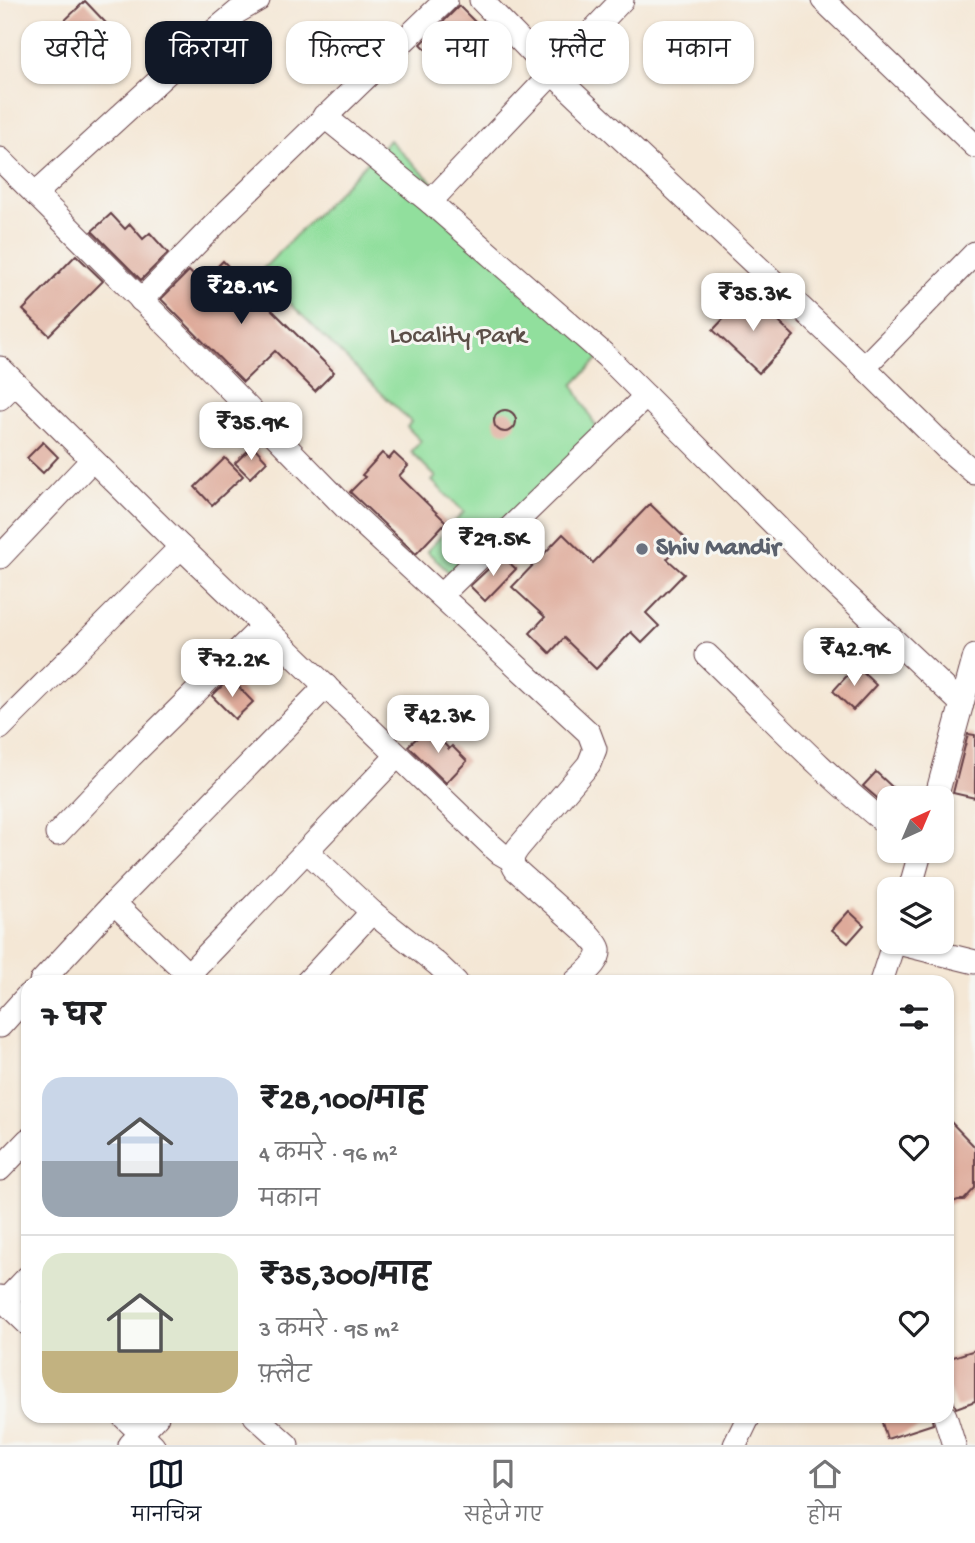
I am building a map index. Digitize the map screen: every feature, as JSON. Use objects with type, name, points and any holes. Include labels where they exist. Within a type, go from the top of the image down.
[{"type":"street","points":[[35,194],[201,42],[237,12],[258,0]]},
{"type":"street","points":[[141,300],[324,116],[446,0]]},
{"type":"street","points":[[481,0],[526,46]]},
{"type":"street","points":[[602,21],[622,0]]},
{"type":"street","points":[[823,0],[975,146]]},
{"type":"street","points":[[430,202],[542,84]]},
{"type":"street","points":[[564,84],[975,473]]},
{"type":"street","points":[[324,116],[430,202],[575,328],[822,572],[962,704]]},
{"type":"street","points":[[0,159],[348,510],[589,733],[594,748],[589,764],[518,848],[512,860],[516,870],[595,943],[599,950],[598,957],[581,975]]},
{"type":"street","points":[[864,368],[975,253]]},
{"type":"street","points":[[5,383],[92,460],[397,756],[500,853],[512,860]]},
{"type":"street","points":[[441,596],[646,396]]},
{"type":"street","points":[[0,557],[92,460]]},
{"type":"street","points":[[0,728],[181,547]]},
{"type":"street","points":[[57,834],[263,626]]},
{"type":"street","points":[[707,655],[877,815]]},
{"type":"street","points":[[939,786],[975,656]]},
{"type":"street","points":[[47,975],[326,686]]},
{"type":"street","points":[[192,975],[397,756]]},
{"type":"street","points":[[307,851],[372,912],[449,975]]},
{"type":"street","points":[[114,903],[184,975]]},
{"type":"street","points":[[314,975],[372,912]]},
{"type":"street","points":[[883,975],[890,954]]},
{"type":"street","points":[[943,954],[975,962]]},
{"type":"street","points":[[0,1026],[21,1003]]},
{"type":"street","points":[[0,1169],[21,1147]]},
{"type":"street","points":[[21,1283],[2,1299],[21,1317]]},
{"type":"street","points":[[128,1423],[141,1441],[153,1423]]},
{"type":"street","points":[[263,1423],[287,1445]]},
{"type":"street","points":[[735,1445],[746,1423]]},
{"type":"street","points":[[947,1423],[954,1445]]},
{"type":"green space","name":"Locality Park","points":[[389,140],[606,351],[573,385],[599,432],[457,580],[427,551],[464,512],[432,481],[436,477],[411,452],[421,441],[407,427],[411,422],[259,273]]},
{"type":"building","points":[[85,1],[104,21],[64,21]]},
{"type":"building","points":[[459,6],[474,21],[444,21]]},
{"type":"building","points":[[111,214],[125,229],[130,224],[143,239],[150,233],[168,253],[141,280],[92,231]]},
{"type":"building","points":[[76,255],[103,281],[49,335],[23,310]]},
{"type":"building","points":[[223,261],[334,372],[315,391],[275,351],[243,382],[161,299],[189,271],[201,283]]},
{"type":"building","points":[[748,293],[794,336],[759,373],[713,330]]},
{"type":"building","points":[[505,410],[513,413],[516,421],[513,429],[505,432],[497,429],[494,421],[497,413]]},
{"type":"building","points":[[43,442],[58,457],[43,473],[27,458]]},
{"type":"building","points":[[253,446],[267,461],[250,478],[235,463]]},
{"type":"building","points":[[382,453],[389,459],[394,453],[408,466],[399,476],[446,522],[416,554],[350,492]]},
{"type":"building","points":[[225,458],[243,476],[212,505],[195,487]]},
{"type":"building","points":[[650,504],[686,539],[667,559],[684,574],[646,613],[659,626],[642,643],[631,632],[596,669],[564,638],[550,653],[530,633],[545,617],[512,587],[563,534],[593,563]]},
{"type":"building","points":[[502,556],[516,569],[485,601],[470,586]]},
{"type":"building","points":[[856,666],[876,685],[853,710],[833,691]]},
{"type":"building","points":[[230,678],[253,702],[235,719],[212,696]]},
{"type":"building","points":[[429,727],[449,749],[452,746],[467,761],[446,783],[408,746]]},
{"type":"building","points":[[968,734],[975,735],[975,798],[954,793]]},
{"type":"building","points":[[876,772],[891,786],[877,786],[877,798],[863,786]]},
{"type":"building","points":[[849,911],[864,925],[848,943],[832,930]]},
{"type":"building","points":[[954,1125],[975,1147],[975,1188],[964,1200],[954,1201]]},
{"type":"building","points":[[975,1350],[975,1401],[956,1408],[954,1403],[954,1357]]},
{"type":"building","points":[[882,1423],[933,1423],[933,1424],[887,1439]]},
{"type":"place","name":"Shiv Mandir","points":[[642,549]]}]
